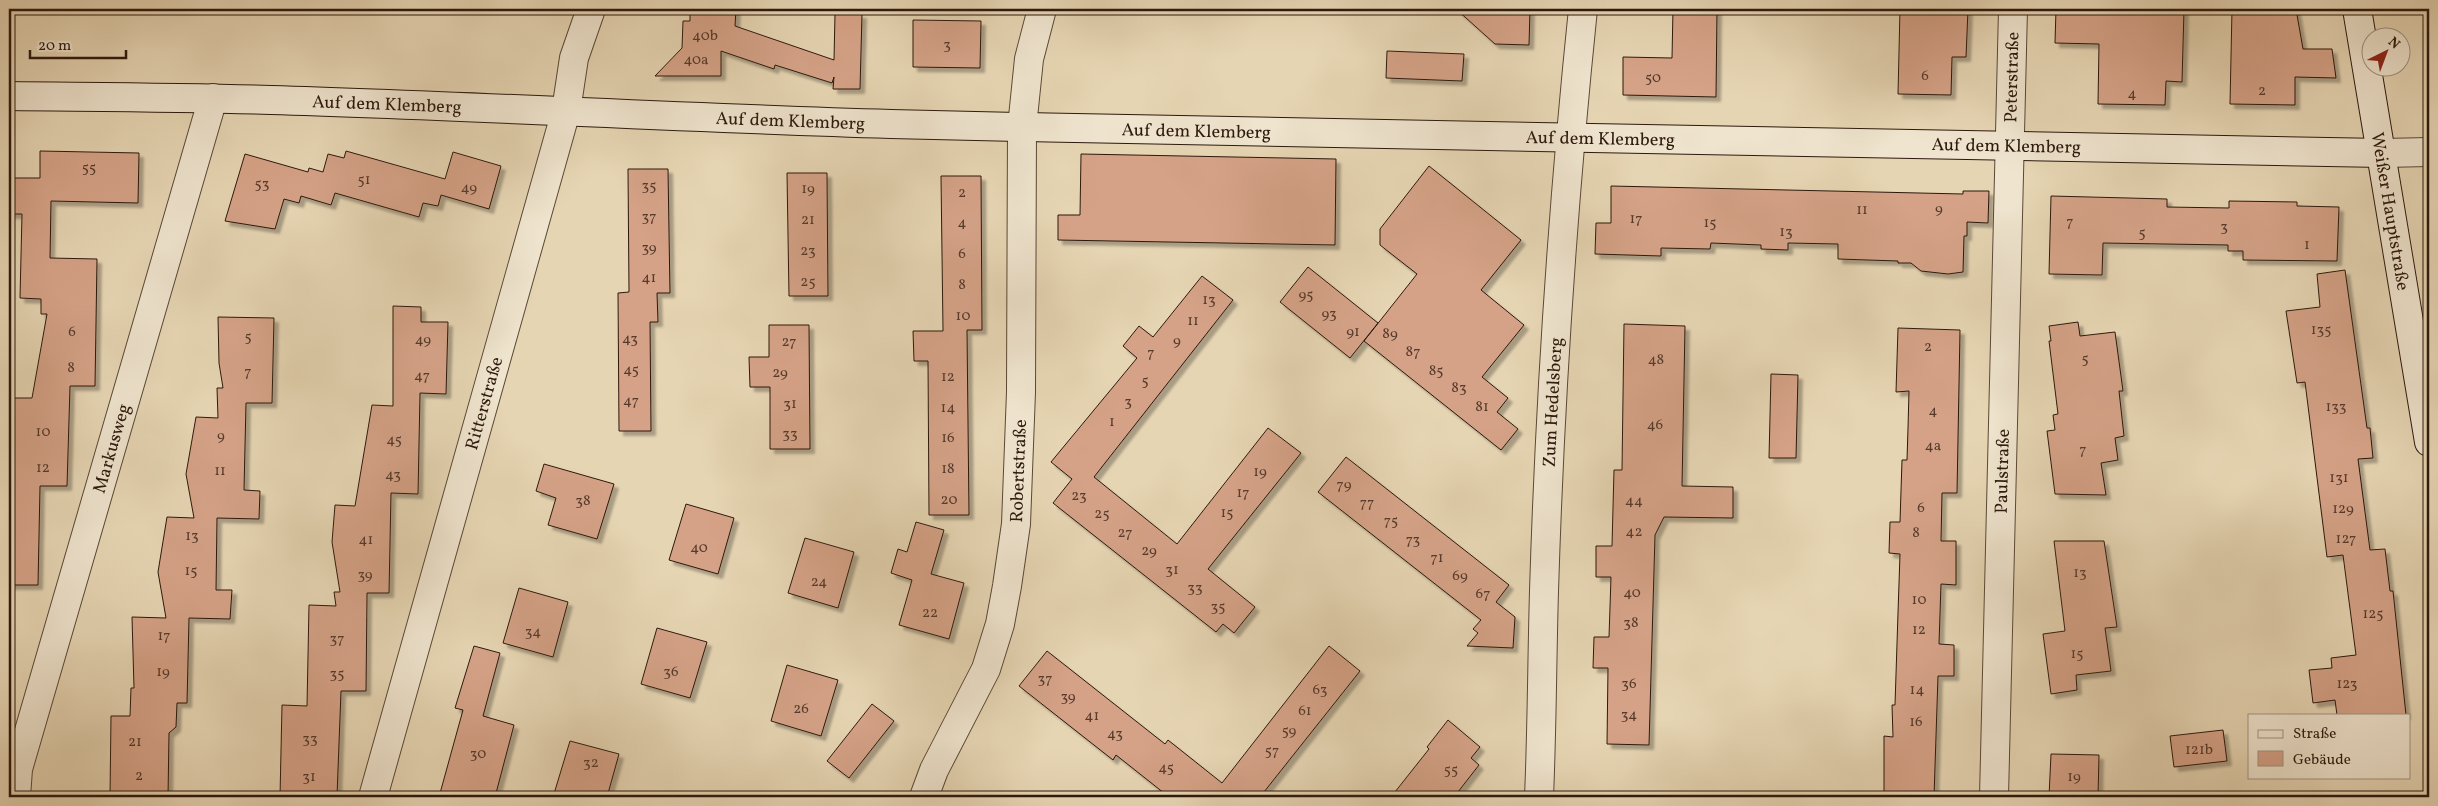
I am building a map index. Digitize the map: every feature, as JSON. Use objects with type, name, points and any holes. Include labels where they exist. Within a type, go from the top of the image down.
[{"type":"street","name":"Ritterstraße","points":[[373,797],[566,111],[574,58],[591,9]]},
{"type":"street","name":"Robertstraße","points":[[924,797],[934,770],[986,669],[1000,624],[1007,586],[1016,524],[1021,392],[1022,127],[1029,59],[1042,9]]},
{"type":"street","name":"Zum Hedelsberg","points":[[1539,797],[1544,590],[1557,321],[1570,139],[1583,9]]},
{"type":"street","name":"Peterstraße","points":[[2010,145],[2013,9]]},
{"type":"street","name":"Weißer Hauptstraße","points":[[2357,9],[2383,153],[2429,442]]},
{"type":"street","name":"Auf dem Klemberg","points":[[9,96],[213,98],[566,111],[694,118],[1022,127],[1570,139],[2010,145],[2383,153],[2429,152]]},
{"type":"street","name":"Markusweg","points":[[16,797],[18,769],[213,98]]},
{"type":"street","name":"Paulstraße","points":[[1994,797],[2010,145]]},
{"type":"building","points":[[690,9],[736,9],[735,26],[834,60],[835,14],[862,14],[860,89],[833,89],[834,77],[832,83],[775,65],[774,69],[721,51],[721,76],[655,76],[682,48],[683,21],[690,21]]},
{"type":"building","points":[[1456,9],[1530,9],[1529,45],[1495,44]]},
{"type":"building","points":[[1673,9],[1717,9],[1716,97],[1623,95],[1623,57],[1672,58]]},
{"type":"building","points":[[1900,9],[1968,9],[1966,57],[1952,57],[1951,95],[1898,94]]},
{"type":"building","points":[[2056,9],[2184,9],[2182,82],[2166,81],[2165,105],[2098,104],[2099,44],[2055,43]]},
{"type":"building","points":[[2232,9],[2296,9],[2303,49],[2332,49],[2336,78],[2295,77],[2295,105],[2230,104]]},
{"type":"building","points":[[913,20],[981,21],[980,68],[913,67]]},
{"type":"building","points":[[1387,51],[1464,54],[1462,81],[1386,78]]},
{"type":"building","points":[[40,151],[139,153],[138,203],[51,201],[50,258],[97,259],[95,386],[70,386],[67,486],[40,486],[38,585],[9,585],[9,498],[12,499],[13,484],[13,398],[32,398],[47,314],[41,314],[41,299],[20,298],[22,214],[9,214],[9,178],[40,178]]},
{"type":"building","points":[[346,151],[445,179],[453,152],[501,166],[489,209],[441,195],[438,206],[423,203],[419,217],[335,193],[331,205],[301,196],[299,203],[284,199],[275,229],[225,221],[245,154],[308,172],[309,168],[323,172],[328,154],[344,158]]},
{"type":"building","points":[[1081,154],[1336,159],[1335,245],[1058,240],[1058,215],[1080,215]]},
{"type":"building","points":[[1429,166],[1521,240],[1481,290],[1524,325],[1482,377],[1508,398],[1497,412],[1518,429],[1501,450],[1364,341],[1417,274],[1380,245],[1380,229]]},
{"type":"building","points":[[628,169],[668,169],[670,293],[657,293],[658,322],[650,322],[651,431],[619,431],[618,293],[629,292]]},
{"type":"building","points":[[787,173],[827,173],[828,296],[789,296]]},
{"type":"building","points":[[941,176],[981,176],[982,330],[967,330],[969,515],[929,515],[928,361],[914,361],[913,331],[943,331]]},
{"type":"building","points":[[1611,186],[1963,194],[1963,191],[1989,191],[1988,223],[1967,222],[1967,236],[1964,236],[1963,272],[1948,274],[1921,271],[1911,263],[1898,263],[1898,261],[1838,259],[1838,244],[1788,243],[1788,250],[1761,249],[1761,245],[1711,243],[1710,249],[1661,248],[1661,256],[1595,254],[1596,223],[1611,223]]},
{"type":"building","points":[[2051,196],[2167,199],[2167,207],[2229,208],[2229,201],[2297,202],[2297,206],[2339,207],[2337,261],[2243,260],[2243,251],[2228,251],[2228,245],[2103,243],[2102,275],[2049,274]]},
{"type":"building","points":[[1308,267],[1378,323],[1350,358],[1280,302]]},
{"type":"building","points":[[2345,270],[2367,428],[2370,428],[2373,458],[2358,459],[2370,550],[2385,549],[2390,591],[2393,591],[2406,714],[2337,714],[2335,700],[2313,703],[2309,670],[2332,668],[2331,658],[2356,655],[2343,555],[2327,557],[2305,382],[2297,383],[2286,311],[2320,307],[2317,274]]},
{"type":"building","points":[[1202,276],[1233,300],[1094,477],[1177,544],[1268,428],[1301,453],[1208,569],[1255,607],[1234,633],[1223,624],[1216,632],[1053,503],[1072,479],[1051,462],[1137,358],[1123,346],[1139,326],[1153,337]]},
{"type":"building","points":[[393,306],[421,307],[421,322],[448,322],[446,394],[420,393],[418,494],[391,493],[389,593],[367,593],[366,691],[341,691],[337,796],[280,797],[282,705],[307,706],[309,605],[336,606],[334,592],[340,592],[332,542],[335,505],[355,506],[372,405],[393,406]]},
{"type":"building","points":[[218,317],[274,318],[272,403],[246,403],[244,490],[260,491],[259,519],[217,518],[216,590],[232,590],[230,619],[189,618],[187,703],[177,703],[176,727],[169,733],[168,797],[110,797],[111,716],[130,716],[131,688],[134,688],[132,617],[166,618],[158,572],[167,517],[194,518],[186,474],[196,417],[218,418],[217,388],[223,388],[219,363]]},
{"type":"building","points":[[2078,322],[2080,336],[2115,332],[2123,391],[2119,391],[2124,436],[2115,438],[2118,460],[2101,463],[2106,495],[2055,494],[2047,431],[2055,430],[2053,415],[2058,414],[2049,341],[2051,341],[2049,326]]},
{"type":"building","points":[[1624,324],[1685,326],[1682,486],[1733,487],[1733,518],[1664,517],[1655,535],[1649,745],[1607,744],[1608,668],[1593,668],[1594,637],[1609,637],[1611,577],[1596,577],[1596,546],[1612,546],[1614,470],[1622,470]]},
{"type":"building","points":[[769,325],[809,325],[810,449],[770,449],[770,387],[750,387],[749,357],[769,357]]},
{"type":"building","points":[[1898,328],[1960,330],[1957,493],[1942,493],[1941,541],[1956,541],[1956,585],[1941,584],[1939,644],[1954,645],[1954,676],[1938,676],[1934,797],[1884,797],[1884,736],[1893,737],[1892,705],[1895,705],[1900,554],[1889,553],[1890,522],[1900,522],[1902,460],[1907,460],[1908,428],[1909,391],[1896,392]]},
{"type":"building","points":[[1771,374],[1798,375],[1796,458],[1769,458]]},
{"type":"building","points":[[1346,457],[1509,585],[1496,602],[1515,617],[1513,648],[1467,646],[1478,633],[1473,629],[1481,620],[1318,492]]},
{"type":"building","points":[[544,464],[614,484],[597,539],[548,525],[556,498],[536,491]]},
{"type":"building","points":[[686,504],[734,518],[718,574],[669,560]]},
{"type":"building","points":[[916,522],[944,530],[931,574],[964,583],[949,639],[899,625],[912,580],[891,573],[898,549],[907,552]]},
{"type":"building","points":[[805,538],[854,552],[838,608],[788,593]]},
{"type":"building","points":[[2054,541],[2104,541],[2117,627],[2105,628],[2111,671],[2076,675],[2077,690],[2051,694],[2043,634],[2065,631]]},
{"type":"building","points":[[519,588],[568,602],[553,657],[503,643]]},
{"type":"building","points":[[657,628],[707,642],[690,698],[641,684]]},
{"type":"building","points":[[474,646],[500,653],[483,716],[514,725],[495,797],[439,797],[463,710],[455,708]]},
{"type":"building","points":[[1329,646],[1360,671],[1260,797],[1169,797],[1116,755],[1113,760],[1019,686],[1047,651],[1165,744],[1168,740],[1222,783]]},
{"type":"building","points":[[787,665],[838,680],[821,736],[771,721]]},
{"type":"building","points":[[872,704],[894,721],[849,778],[827,761]]},
{"type":"building","points":[[1448,720],[1480,747],[1471,758],[1479,765],[1454,797],[1391,797],[1429,749],[1427,747]]},
{"type":"building","points":[[2223,730],[2227,761],[2174,767],[2170,736]]},
{"type":"building","points":[[570,741],[619,754],[607,797],[553,797]]},
{"type":"building","points":[[2051,754],[2099,755],[2098,797],[2049,797]]}]
